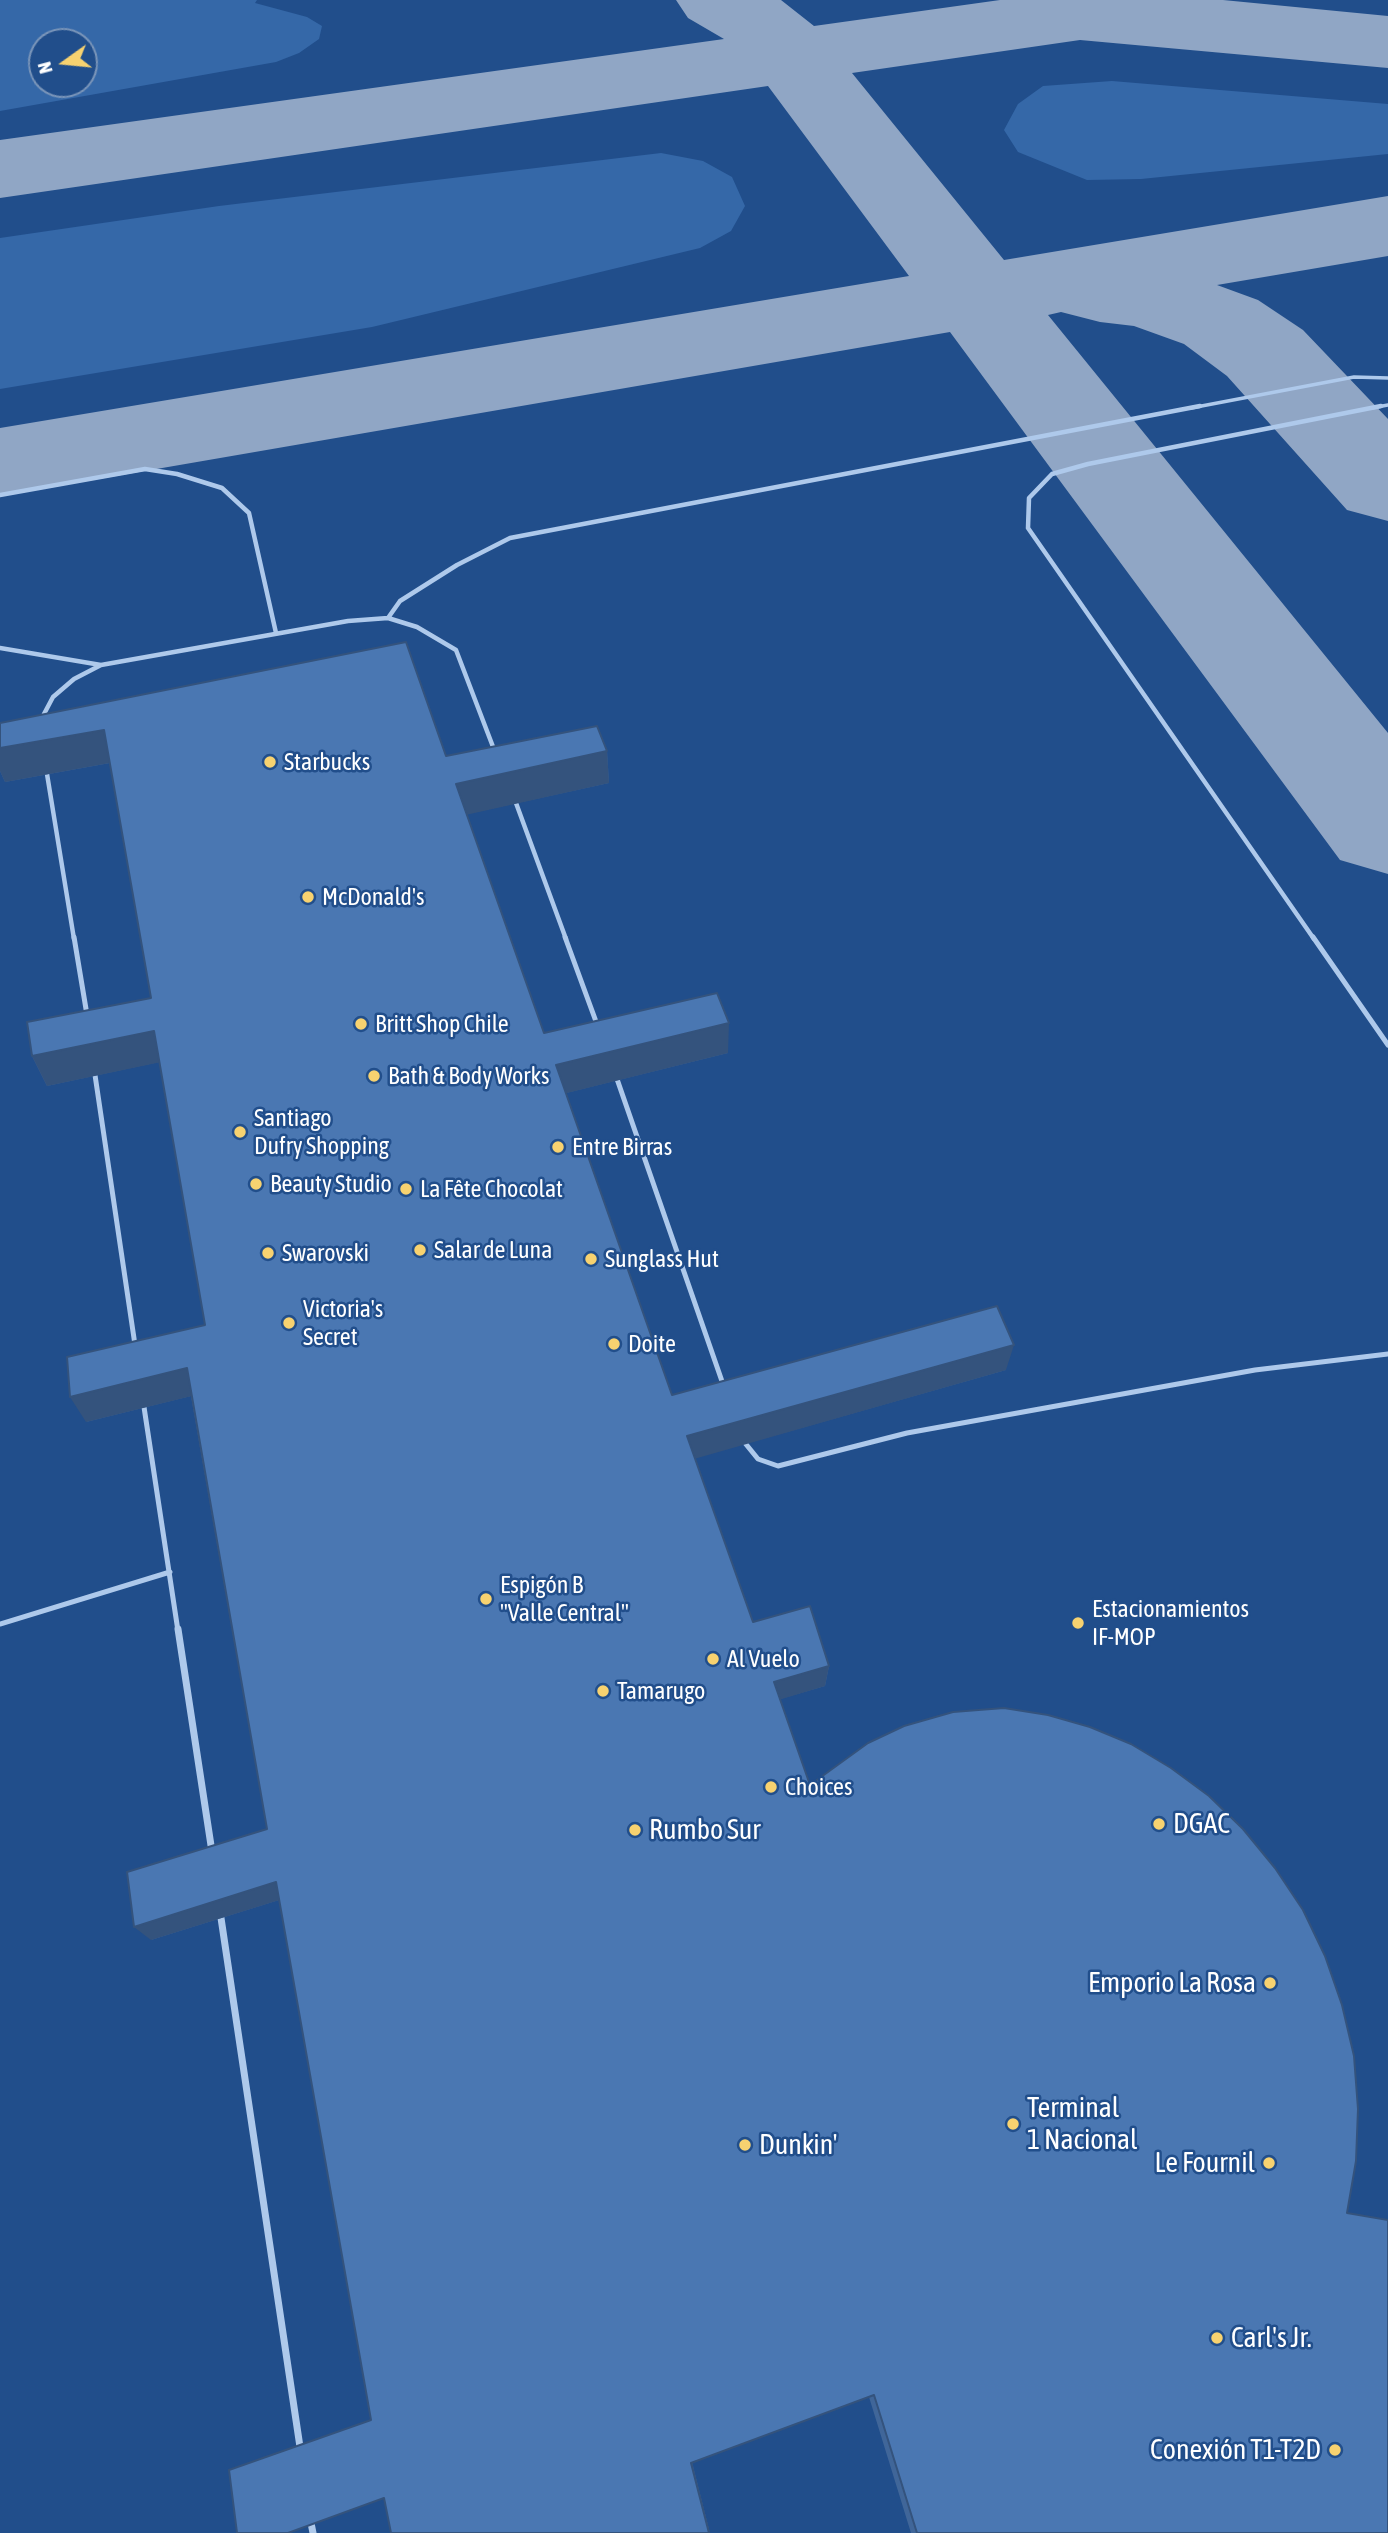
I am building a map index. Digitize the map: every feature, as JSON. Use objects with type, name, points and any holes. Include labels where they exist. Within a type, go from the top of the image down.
[{"type":"lane","points":[[388,618],[400,601],[457,565],[510,538],[1354,377],[1388,378]]},
{"type":"lane","points":[[1388,405],[1052,474],[1029,498],[1028,528],[1388,1045]]},
{"type":"lane","points":[[0,495],[145,469],[177,474],[222,488],[249,513],[276,634]]},
{"type":"lane","points":[[44,725],[44,713],[53,697],[74,679],[101,665],[348,621],[388,618],[417,627],[456,650],[495,752]]},
{"type":"lane","points":[[0,648],[101,665]]},
{"type":"lane","points":[[47,774],[89,1029]]},
{"type":"lane","points":[[516,803],[601,1036]]},
{"type":"lane","points":[[95,1075],[137,1356]]},
{"type":"lane","points":[[617,1079],[726,1391]]},
{"type":"lane","points":[[745,1443],[758,1459],[778,1466],[934,1429],[1255,1370],[1388,1354]]},
{"type":"lane","points":[[144,1407],[214,1866]]},
{"type":"lane","points":[[0,1624],[170,1572]]},
{"type":"lane","points":[[221,1918],[300,2447]]},
{"type":"lane","points":[[312,2523],[313,2533]]},
{"type":"shaded area","points":[[0,0],[257,0],[255,3],[307,17],[322,26],[319,39],[299,53],[276,62],[98,94],[98,28],[28,28],[28,98],[73,98],[0,111]]},
{"type":"shaded area","points":[[1112,81],[1388,104],[1388,154],[1141,179],[1087,180],[1018,152],[1004,130],[1018,104],[1043,86]]},
{"type":"shaded area","points":[[661,153],[703,161],[732,177],[745,206],[731,231],[700,248],[372,327],[0,389],[0,238],[219,206]]},
{"type":"building","points":[[406,642],[446,756],[597,726],[607,751],[456,784],[544,1033],[717,993],[729,1023],[556,1065],[672,1395],[997,1306],[1014,1345],[687,1436],[753,1622],[810,1606],[829,1666],[774,1682],[810,1785],[868,1743],[904,1726],[953,1712],[1004,1708],[1048,1715],[1090,1727],[1131,1744],[1171,1768],[1209,1796],[1243,1829],[1275,1868],[1303,1910],[1325,1956],[1342,2005],[1354,2056],[1358,2109],[1356,2161],[1347,2213],[1388,2220],[1388,2533],[917,2533],[874,2395],[691,2463],[709,2533],[391,2533],[384,2498],[288,2533],[237,2533],[229,2470],[371,2420],[276,1882],[134,1927],[127,1872],[267,1829],[187,1368],[70,1397],[67,1357],[205,1325],[154,1031],[32,1056],[27,1022],[151,998],[104,730],[0,748],[0,723]]},
{"type":"taxiway","points":[[718,0],[761,24],[791,56]]},
{"type":"taxiway","points":[[1080,14],[1181,0]]},
{"type":"taxiway","points":[[1065,13],[1080,14]]},
{"type":"taxiway","points":[[791,56],[1080,14]]},
{"type":"taxiway","points":[[1080,14],[1388,42]]},
{"type":"taxiway","points":[[0,169],[791,56]]},
{"type":"taxiway","points":[[791,56],[977,296]]},
{"type":"taxiway","points":[[977,296],[1388,226]]},
{"type":"taxiway","points":[[1064,282],[1100,291],[1151,297],[1221,322],[1265,353],[1388,486]]},
{"type":"taxiway","points":[[0,462],[977,296]]},
{"type":"taxiway","points":[[977,296],[1388,826]]},
{"type":"place","name":"Starbucks","points":[[270,762]]},
{"type":"place","name":"McDonald's","points":[[308,897]]},
{"type":"place","name":"Britt Shop Chile","points":[[361,1024]]},
{"type":"place","name":"Bath & Body Works","points":[[374,1076]]},
{"type":"place","name":"Santiago Dufry Shopping","points":[[240,1132]]},
{"type":"place","name":"Entre Birras","points":[[558,1147]]},
{"type":"place","name":"Beauty Studio","points":[[256,1184]]},
{"type":"place","name":"La Fête Chocolat","points":[[406,1189]]},
{"type":"place","name":"Salar de Luna","points":[[420,1250]]},
{"type":"place","name":"Swarovski","points":[[268,1253]]},
{"type":"place","name":"Sunglass Hut","points":[[591,1259]]},
{"type":"place","name":"Victoria's Secret","points":[[289,1323]]},
{"type":"place","name":"Doite","points":[[614,1344]]},
{"type":"place","name":"Espigón B \"Valle Central\"","points":[[486,1599]]},
{"type":"place","name":"Estacionamientos IF-MOP","points":[[1078,1623]]},
{"type":"place","name":"Al Vuelo","points":[[713,1659]]},
{"type":"place","name":"Tamarugo","points":[[603,1691]]},
{"type":"place","name":"Choices","points":[[771,1787]]},
{"type":"place","name":"DGAC","points":[[1159,1824]]},
{"type":"place","name":"Rumbo Sur","points":[[635,1830]]},
{"type":"place","name":"Emporio La Rosa","points":[[1270,1983]]},
{"type":"place","name":"Terminal 1 Nacional","points":[[1013,2124]]},
{"type":"place","name":"Dunkin'","points":[[745,2145]]},
{"type":"place","name":"Le Fournil","points":[[1269,2163]]},
{"type":"place","name":"Carl's Jr.","points":[[1217,2338]]},
{"type":"place","name":"Conexión T1-T2D","points":[[1335,2450]]}]
